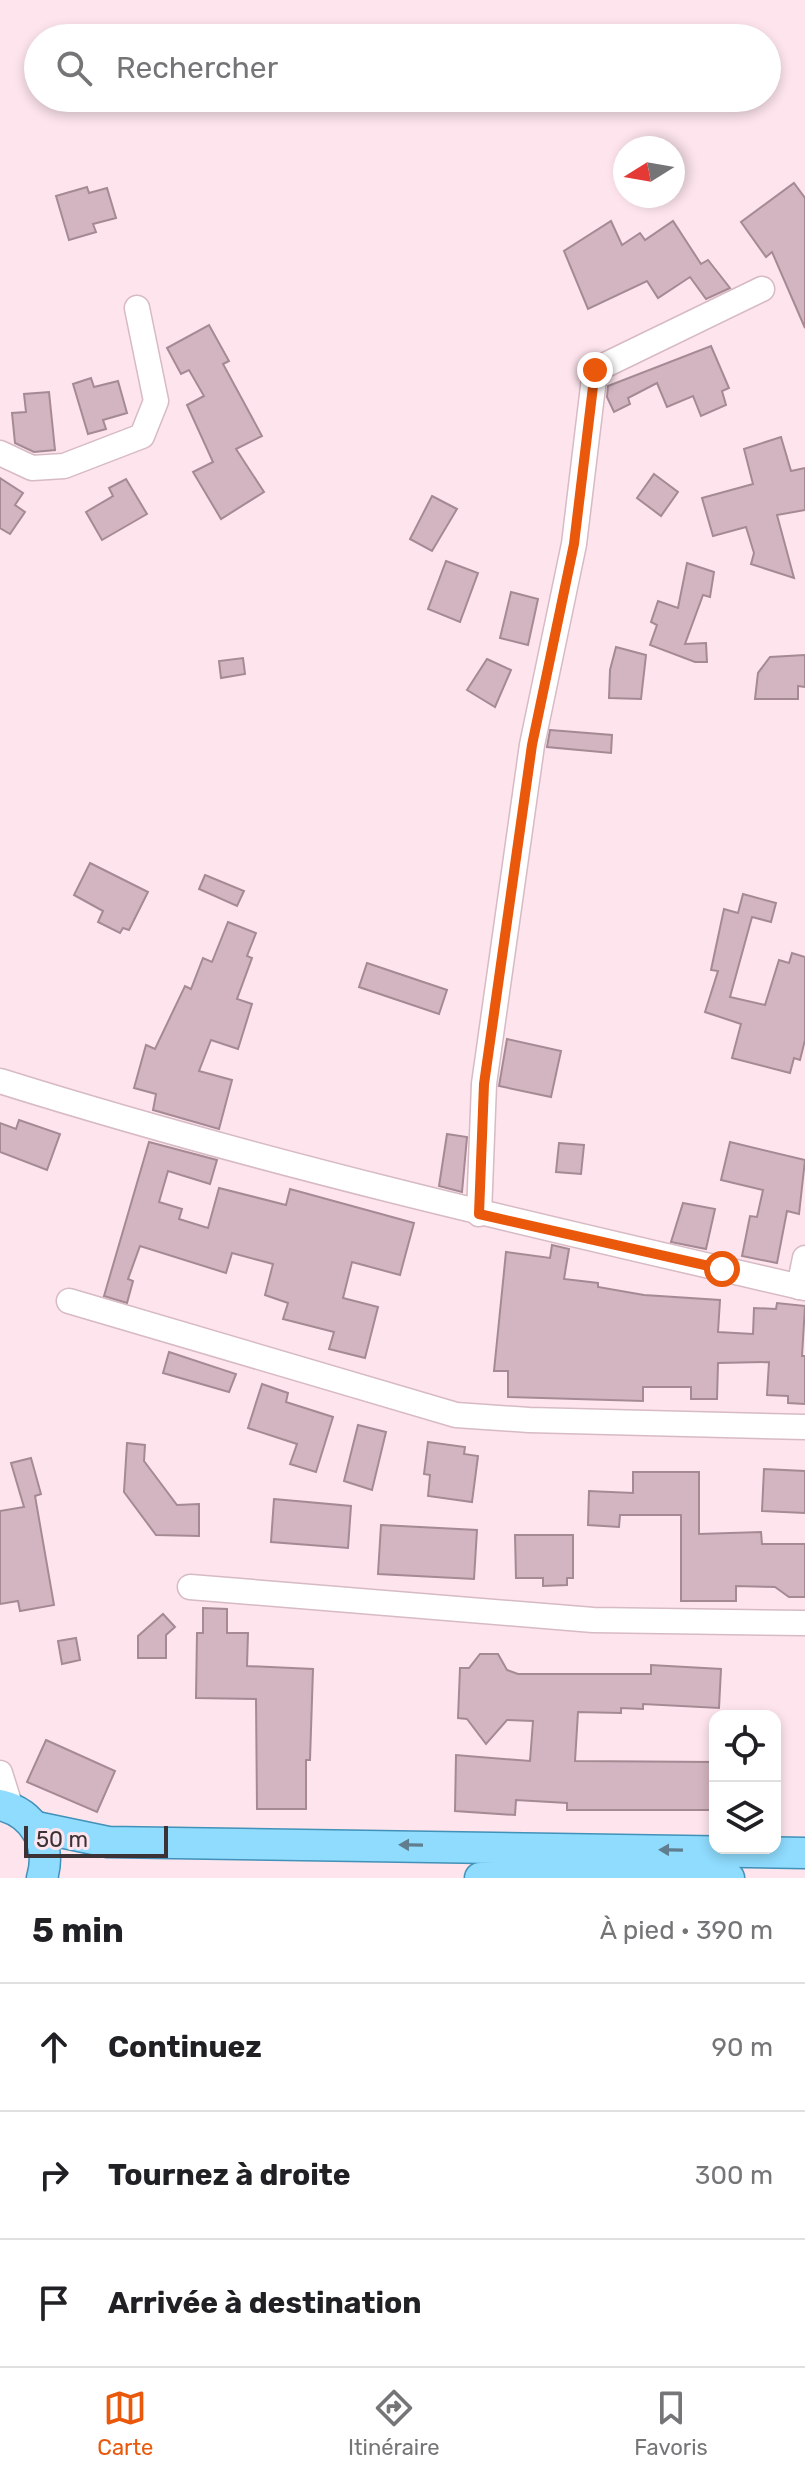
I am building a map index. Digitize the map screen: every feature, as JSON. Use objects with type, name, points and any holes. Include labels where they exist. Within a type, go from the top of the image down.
[{"type":"main road","points":[[6,1806],[36,1827],[108,1842],[805,1853]]},
{"type":"main road","points":[[36,1827],[46,1859],[42,1878]]},
{"type":"main road","points":[[480,1878],[729,1878]]},
{"type":"street","points":[[479,1214],[484,1084],[532,745],[574,544],[595,370],[762,289]]},
{"type":"street","points":[[0,453],[32,468],[64,466],[142,436],[156,401],[137,308]]},
{"type":"street","points":[[0,1081],[108,1115],[479,1214],[802,1287],[805,1258]]},
{"type":"street","points":[[69,1301],[456,1415],[529,1420],[805,1427]]},
{"type":"street","points":[[190,1587],[593,1620],[805,1623]]},
{"type":"street","points":[[0,1773],[6,1806]]},
{"type":"building","points":[[794,183],[805,198],[805,328],[772,252],[766,257],[741,222]]},
{"type":"building","points":[[87,187],[89,193],[107,188],[116,218],[93,224],[96,232],[69,240],[56,196]]},
{"type":"building","points":[[611,221],[622,245],[640,233],[645,240],[673,221],[701,264],[708,260],[730,288],[706,299],[690,277],[658,298],[647,281],[588,309],[564,251]]},
{"type":"building","points":[[209,325],[229,361],[223,364],[262,436],[236,449],[264,492],[221,519],[193,472],[213,462],[187,405],[204,396],[189,370],[181,374],[167,348]]},
{"type":"building","points":[[711,346],[729,388],[722,391],[726,405],[701,416],[693,396],[667,407],[657,383],[628,398],[630,404],[614,412],[607,397],[608,386]]},
{"type":"building","points":[[91,378],[94,387],[118,381],[127,413],[103,420],[106,429],[88,434],[73,384]]},
{"type":"building","points":[[49,392],[55,450],[34,452],[15,443],[12,413],[26,412],[24,394]]},
{"type":"building","points":[[781,437],[791,471],[805,468],[805,510],[777,515],[794,578],[751,564],[754,553],[746,527],[713,536],[702,498],[753,484],[744,449]]},
{"type":"building","points":[[654,474],[678,492],[661,516],[637,498]]},
{"type":"building","points":[[0,478],[23,493],[15,505],[25,512],[10,534],[0,528]]},
{"type":"building","points":[[126,479],[147,514],[102,540],[86,512],[113,496],[109,488]]},
{"type":"building","points":[[432,496],[457,509],[432,551],[410,539]]},
{"type":"building","points":[[446,561],[478,573],[460,622],[428,609]]},
{"type":"building","points":[[687,563],[714,572],[710,597],[703,595],[685,644],[706,643],[707,662],[695,662],[650,645],[657,625],[651,622],[658,601],[678,608]]},
{"type":"building","points":[[511,592],[538,599],[528,645],[500,638]]},
{"type":"building","points":[[616,647],[646,655],[641,699],[609,698],[610,670]]},
{"type":"building","points":[[805,655],[805,687],[798,686],[798,699],[755,699],[758,673],[770,657]]},
{"type":"building","points":[[243,658],[245,674],[221,678],[219,661]]},
{"type":"building","points":[[487,659],[511,670],[495,707],[467,690]]},
{"type":"building","points":[[550,730],[612,735],[611,753],[547,747]]},
{"type":"building","points":[[90,863],[148,892],[129,930],[123,928],[120,933],[98,922],[103,911],[74,895]]},
{"type":"building","points":[[205,875],[244,891],[237,906],[199,889]]},
{"type":"building","points":[[743,894],[776,903],[771,922],[752,917],[730,997],[765,1005],[779,960],[789,963],[792,953],[805,957],[805,1040],[800,1060],[794,1058],[790,1073],[732,1058],[741,1024],[705,1012],[718,971],[711,970],[724,909],[738,913]]},
{"type":"building","points":[[228,922],[256,933],[247,956],[252,958],[237,999],[252,1004],[238,1049],[211,1040],[199,1071],[232,1080],[219,1129],[153,1110],[156,1094],[134,1088],[146,1045],[155,1049],[185,986],[191,989],[203,958],[212,962]]},
{"type":"building","points":[[367,963],[447,990],[439,1014],[359,987]]},
{"type":"building","points":[[507,1039],[561,1051],[551,1097],[499,1086]]},
{"type":"building","points":[[19,1120],[60,1134],[47,1170],[0,1152],[0,1123],[16,1129]]},
{"type":"building","points":[[447,1134],[467,1137],[462,1192],[439,1186]]},
{"type":"building","points":[[149,1142],[217,1160],[210,1184],[168,1171],[159,1202],[182,1209],[179,1219],[208,1228],[219,1188],[286,1205],[290,1189],[414,1223],[400,1275],[352,1262],[343,1298],[378,1307],[365,1358],[329,1349],[334,1332],[283,1319],[288,1303],[265,1295],[273,1264],[232,1253],[226,1273],[140,1246],[128,1279],[133,1281],[127,1303],[104,1296]]},
{"type":"building","points":[[730,1142],[805,1160],[799,1214],[787,1211],[777,1263],[742,1256],[750,1216],[757,1217],[763,1190],[721,1180]]},
{"type":"building","points":[[559,1143],[584,1145],[581,1174],[556,1172]]},
{"type":"building","points":[[683,1203],[715,1209],[706,1249],[671,1242]]},
{"type":"building","points":[[552,1245],[569,1249],[564,1279],[598,1283],[598,1287],[644,1295],[720,1300],[718,1332],[753,1334],[754,1308],[776,1309],[777,1303],[805,1306],[802,1356],[805,1356],[805,1404],[788,1403],[788,1396],[767,1395],[769,1362],[718,1363],[717,1399],[691,1399],[691,1387],[643,1387],[643,1401],[508,1397],[508,1371],[494,1371],[506,1252],[550,1258]]},
{"type":"building","points":[[169,1352],[236,1374],[229,1392],[163,1373]]},
{"type":"building","points":[[262,1384],[288,1393],[286,1402],[333,1417],[316,1472],[290,1464],[297,1444],[248,1428]]},
{"type":"building","points":[[358,1425],[386,1432],[372,1490],[344,1481]]},
{"type":"building","points":[[428,1442],[465,1447],[464,1454],[478,1456],[472,1502],[428,1496],[430,1475],[424,1474]]},
{"type":"building","points":[[127,1443],[145,1445],[144,1461],[177,1505],[199,1504],[199,1536],[156,1535],[124,1492]]},
{"type":"building","points":[[31,1458],[41,1494],[35,1496],[54,1605],[20,1611],[18,1601],[0,1604],[0,1511],[24,1507],[11,1463]]},
{"type":"building","points":[[764,1469],[805,1471],[805,1513],[762,1511]]},
{"type":"building","points":[[633,1472],[699,1472],[699,1534],[761,1532],[762,1544],[805,1544],[805,1597],[789,1597],[775,1587],[736,1586],[736,1601],[681,1601],[681,1515],[620,1515],[619,1527],[588,1525],[589,1491],[633,1493]]},
{"type":"building","points":[[274,1499],[351,1506],[348,1548],[271,1542]]},
{"type":"building","points":[[381,1525],[477,1530],[474,1579],[378,1574]]},
{"type":"building","points":[[515,1535],[573,1535],[573,1578],[567,1578],[567,1585],[543,1586],[543,1578],[516,1578]]},
{"type":"building","points":[[203,1608],[227,1609],[227,1633],[248,1633],[247,1666],[313,1669],[310,1760],[306,1760],[306,1809],[257,1809],[256,1699],[196,1698],[197,1633],[203,1633]]},
{"type":"building","points":[[163,1614],[175,1627],[166,1635],[166,1658],[138,1658],[138,1636]]},
{"type":"building","points":[[76,1638],[80,1660],[62,1664],[58,1641]]},
{"type":"building","points":[[480,1654],[498,1654],[507,1670],[518,1674],[651,1674],[651,1665],[721,1669],[719,1708],[643,1704],[643,1709],[621,1708],[621,1713],[578,1712],[575,1761],[709,1762],[709,1810],[567,1810],[567,1803],[516,1800],[515,1815],[455,1811],[456,1755],[530,1761],[533,1721],[507,1720],[486,1744],[467,1719],[458,1718],[460,1668],[469,1668]]},
{"type":"building","points":[[46,1740],[115,1771],[97,1812],[27,1782]]},
{"type":"route","points":[[595,370],[574,544],[532,745],[484,1084],[479,1214],[722,1269]]}]
